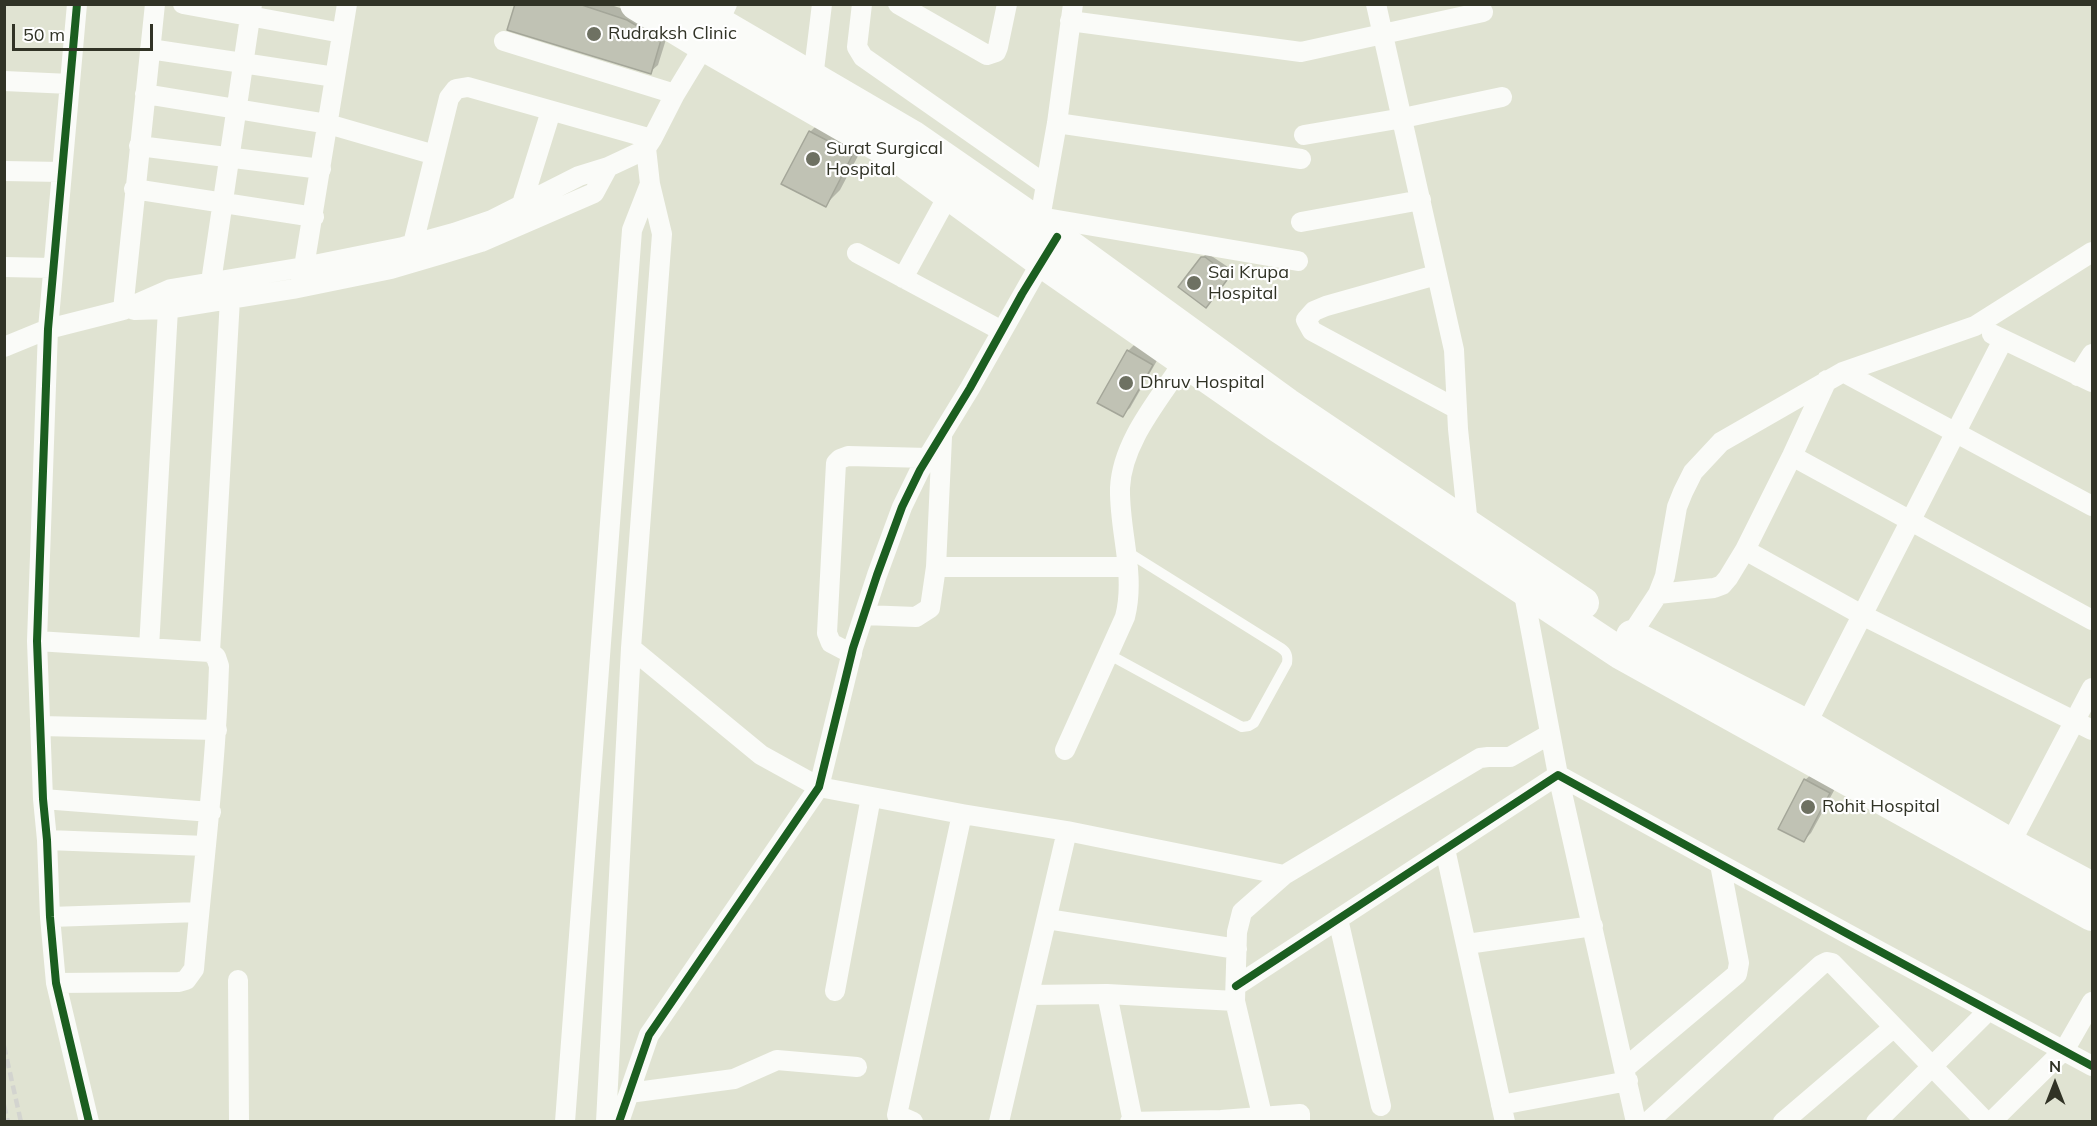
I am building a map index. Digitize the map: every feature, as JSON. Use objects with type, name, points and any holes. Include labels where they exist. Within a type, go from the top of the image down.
[{"type":"main road","points":[[636,4],[717,24],[949,194],[1044,235],[1184,361],[1523,589],[1625,644],[2092,915]]},
{"type":"main road","points":[[686,4],[912,136],[1044,235],[1287,404],[1468,525],[1625,644],[1806,724],[2010,844],[2092,888]]},
{"type":"street","points":[[77,4],[48,329],[37,641],[43,799],[56,983],[89,1122]]},
{"type":"street","points":[[123,310],[154,4]]},
{"type":"street","points":[[183,4],[252,10],[342,33]]},
{"type":"street","points":[[304,267],[314,218],[347,4]]},
{"type":"street","points":[[813,78],[822,4]]},
{"type":"street","points":[[862,4],[857,47],[863,57],[1046,185]]},
{"type":"street","points":[[898,4],[987,55],[996,52],[998,47],[1007,4]]},
{"type":"street","points":[[1376,4],[1454,350],[1468,525]]},
{"type":"street","points":[[211,282],[252,10]]},
{"type":"street","points":[[619,1122],[649,1035],[819,787],[852,654],[902,507],[1002,332],[1044,235],[1046,185],[1072,13],[1301,52],[1483,12]]},
{"type":"street","points":[[606,1122],[631,648],[662,234],[650,184],[649,143],[717,24]]},
{"type":"street","points":[[504,40],[675,94]]},
{"type":"street","points":[[150,49],[335,77]]},
{"type":"street","points":[[4,81],[70,84]]},
{"type":"street","points":[[413,244],[449,98],[452,92],[461,87],[468,87],[551,111],[649,143]]},
{"type":"street","points":[[145,94],[328,124],[435,155]]},
{"type":"street","points":[[1304,135],[1502,97]]},
{"type":"street","points":[[520,207],[551,111]]},
{"type":"street","points":[[1057,123],[1301,159]]},
{"type":"street","points":[[4,347],[48,329],[123,310],[171,289],[304,267],[413,244],[492,220],[579,176],[608,167],[649,143]]},
{"type":"street","points":[[139,146],[321,169]]},
{"type":"street","points":[[123,310],[168,309],[292,289],[391,269],[481,242],[594,193],[608,167]]},
{"type":"street","points":[[4,171],[62,172]]},
{"type":"street","points":[[565,1122],[632,230],[650,184]]},
{"type":"street","points":[[134,189],[314,218]]},
{"type":"street","points":[[903,278],[949,194]]},
{"type":"street","points":[[1302,222],[1421,200]]},
{"type":"street","points":[[1044,235],[1298,261]]},
{"type":"street","points":[[1625,644],[1658,594],[1665,576],[1677,507],[1694,472],[1721,442],[1835,376],[1976,326],[2092,252]]},
{"type":"street","points":[[857,254],[1002,332]]},
{"type":"street","points":[[4,267],[52,268]]},
{"type":"street","points":[[1436,275],[1333,304],[1314,311],[1306,320],[1312,331],[1457,410]]},
{"type":"street","points":[[210,652],[230,299]]},
{"type":"street","points":[[149,648],[168,309]]},
{"type":"street","points":[[1976,326],[2085,379],[2092,354]]},
{"type":"street","points":[[1806,724],[2003,340]]},
{"type":"street","points":[[1065,750],[1128,605],[1127,559],[1120,487],[1127,452],[1184,361]]},
{"type":"street","points":[[1835,376],[1956,432],[2092,506]]},
{"type":"street","points":[[1658,594],[1714,588],[1722,585],[1745,550],[1835,376]]},
{"type":"street","points":[[864,615],[909,618],[916,617],[930,608],[936,567],[942,434]]},
{"type":"street","points":[[852,654],[836,647],[828,638],[827,633],[836,463],[848,456],[928,458]]},
{"type":"street","points":[[1792,456],[2092,620]]},
{"type":"street","points":[[1745,550],[1862,615],[2084,725]]},
{"type":"street","points":[[936,567],[1127,559]]},
{"type":"street","points":[[1523,589],[1558,775],[1636,1122]]},
{"type":"street","points":[[37,641],[210,652],[216,657],[219,666],[211,812],[194,969],[186,980],[179,982],[56,983]]},
{"type":"street","points":[[631,648],[761,755],[819,787],[1067,831],[1284,875]]},
{"type":"street","points":[[2010,844],[2084,725],[2092,688]]},
{"type":"street","points":[[40,726],[217,730]]},
{"type":"street","points":[[1262,1115],[1236,993],[1237,932],[1242,912],[1284,875],[1480,758],[1488,756],[1509,758],[1550,734]]},
{"type":"street","points":[[1029,994],[1236,993],[1338,919],[1558,775]]},
{"type":"street","points":[[1558,775],[2092,1066]]},
{"type":"street","points":[[835,992],[871,797]]},
{"type":"street","points":[[43,799],[211,812]]},
{"type":"street","points":[[910,1121],[897,1115],[962,814]]},
{"type":"street","points":[[999,1122],[1067,831]]},
{"type":"street","points":[[47,840],[206,846]]},
{"type":"street","points":[[1445,849],[1503,1113],[1626,1074],[1737,974],[1739,963],[1720,864]]},
{"type":"street","points":[[50,917],[199,912]]},
{"type":"street","points":[[1047,919],[1237,950]]},
{"type":"street","points":[[1338,919],[1380,1106]]},
{"type":"street","points":[[1467,944],[1593,926]]},
{"type":"street","points":[[1648,1122],[1824,963],[1832,963],[1986,1122]]},
{"type":"street","points":[[238,980],[239,1122]]},
{"type":"street","points":[[1107,994],[1132,1121],[1221,1121],[1262,1115],[1300,1114],[1300,1122]]},
{"type":"street","points":[[1992,1122],[2064,1049],[2092,1002]]},
{"type":"street","points":[[1876,1122],[1989,1010]]},
{"type":"street","points":[[1793,1118],[1893,1028]]},
{"type":"street","points":[[629,1093],[734,1079],[777,1060],[857,1067]]},
{"type":"lane","points":[[1108,654],[1242,727],[1254,723],[1287,663],[1286,651],[1127,559]]},
{"type":"building","points":[[515,4],[579,4],[627,20],[661,40],[651,74],[507,30]]},
{"type":"building","points":[[809,131],[853,154],[826,207],[781,184]]},
{"type":"building","points":[[1201,257],[1205,257],[1230,276],[1206,308],[1178,287]]},
{"type":"building","points":[[1127,350],[1153,365],[1123,417],[1097,403]]},
{"type":"building","points":[[1804,779],[1830,793],[1804,842],[1778,829]]},
{"type":"railway","points":[[4,1046],[21,1122]]},
{"type":"railway","points":[[4,1105],[8,1122]]},
{"type":"cycle path","points":[[77,4],[48,329],[37,641],[43,799],[56,983],[89,1122]]},
{"type":"cycle path","points":[[619,1122],[649,1035],[819,787],[853,648],[902,507],[920,470],[1057,237]]},
{"type":"cycle path","points":[[1236,986],[1558,775],[2092,1066]]},
{"type":"place","name":"Rudraksh Clinic","points":[[594,34]]},
{"type":"place","name":"Surat Surgical Hospital","points":[[813,159]]},
{"type":"place","name":"Sai Krupa Hospital","points":[[1194,283]]},
{"type":"place","name":"Dhruv Hospital","points":[[1126,383]]},
{"type":"place","name":"Rohit Hospital","points":[[1808,807]]}]
